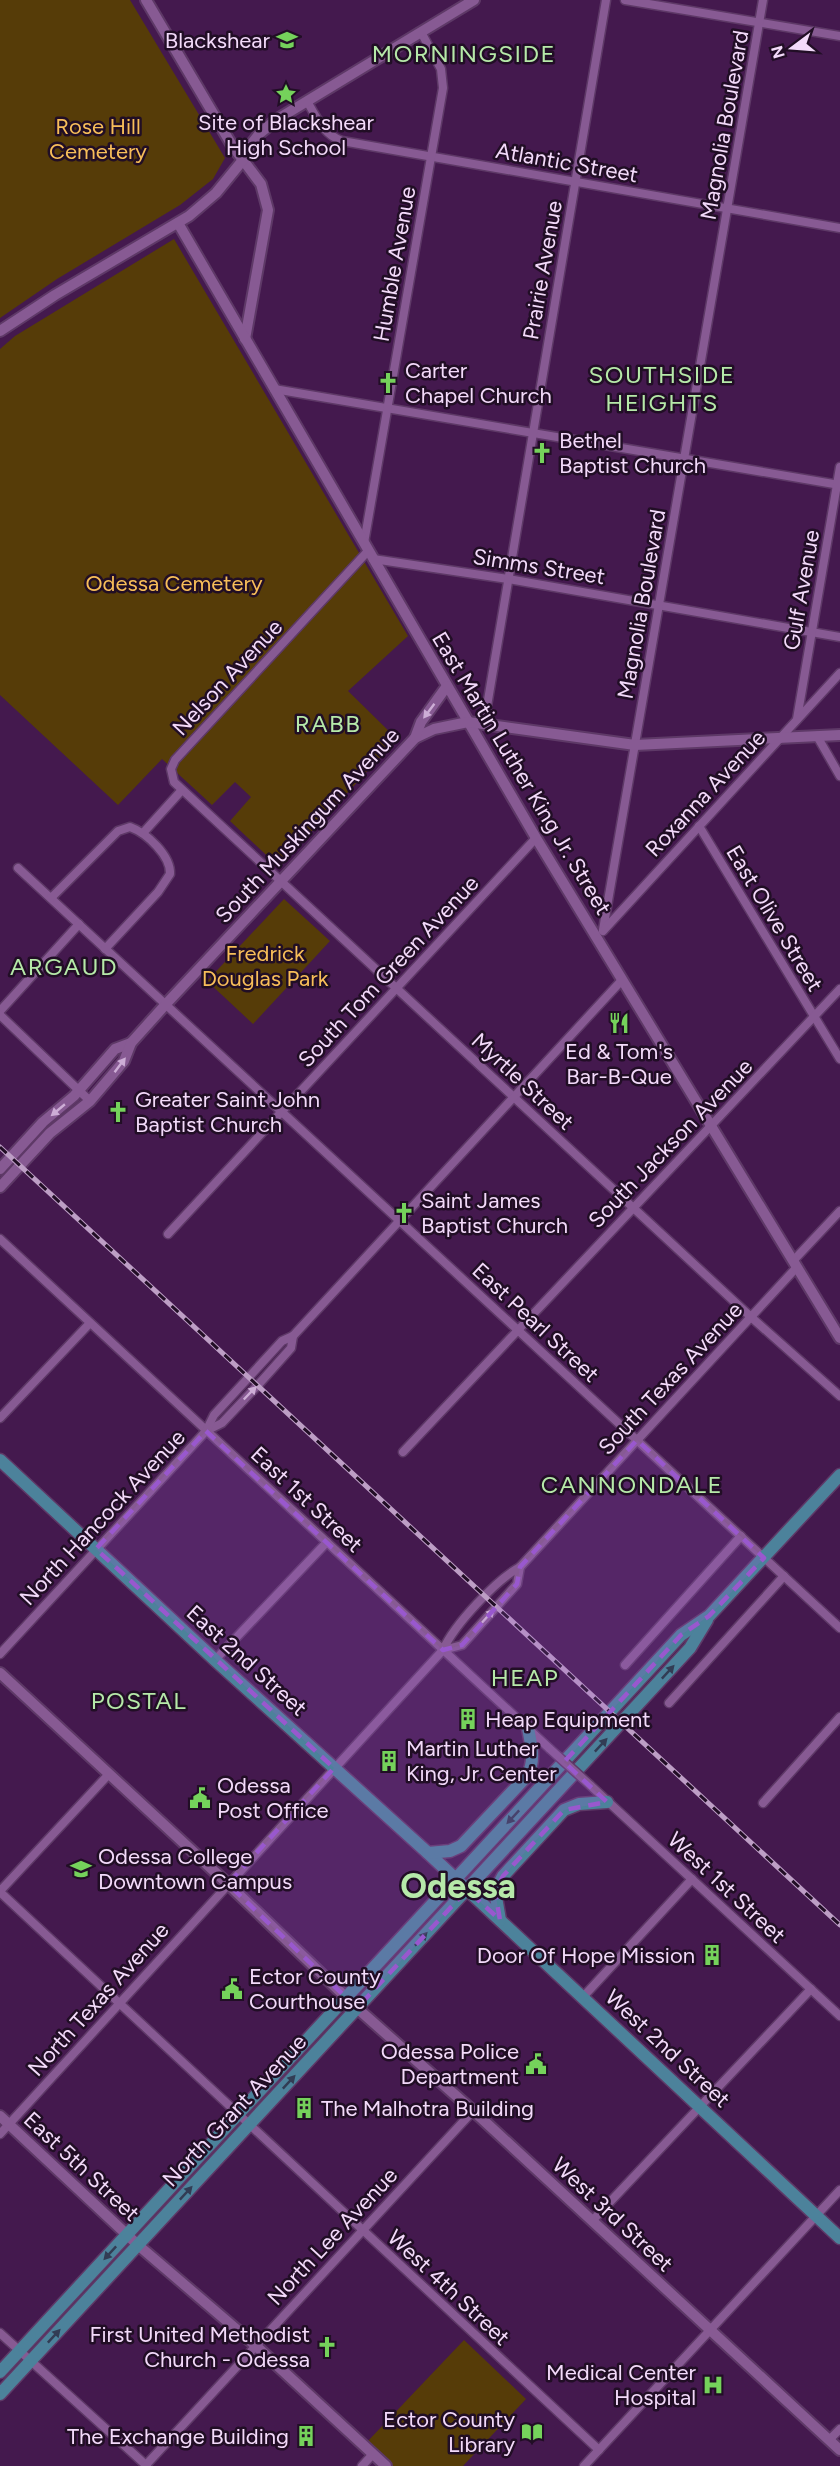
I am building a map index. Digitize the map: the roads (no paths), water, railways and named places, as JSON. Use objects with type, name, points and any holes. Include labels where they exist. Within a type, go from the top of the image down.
[{"type":"main road","name":"East 2nd Street","points":[[0,1460],[467,1890]]},
{"type":"main road","points":[[709,1616],[840,1475]]},
{"type":"main road","name":"North Grant Avenue","points":[[0,2372],[681,1635],[709,1616]]},
{"type":"main road","name":"North Grant Avenue","points":[[0,2394],[690,1648],[709,1616]]},
{"type":"main road","points":[[428,1853],[450,1851],[461,1846],[522,1781],[530,1770],[532,1760],[528,1728]]},
{"type":"main road","points":[[500,1920],[495,1891],[502,1876],[564,1810],[579,1804],[607,1802]]},
{"type":"main road","name":"West 2nd Street","points":[[467,1890],[840,2238]]},
{"type":"street","points":[[146,0],[232,147],[261,184],[268,210],[245,339]]},
{"type":"street","points":[[0,331],[55,295],[178,223],[216,193],[243,160],[249,147],[260,133],[276,120],[474,0]]},
{"type":"street","name":"Prairie Avenue","points":[[484,724],[606,0]]},
{"type":"street","points":[[625,0],[840,36]]},
{"type":"street","name":"Magnolia Boulevard","points":[[600,934],[635,745],[763,0]]},
{"type":"street","name":"Humble Avenue","points":[[368,551],[387,408],[443,78],[437,60],[421,32]]},
{"type":"street","name":"Atlantic Street","points":[[307,101],[325,130],[337,139],[840,228]]},
{"type":"street","name":"East Martin Luther King Jr. Street","points":[[178,223],[536,838],[600,934],[622,980],[840,1338]]},
{"type":"street","points":[[274,389],[838,484]]},
{"type":"street","name":"Gulf Avenue","points":[[797,720],[840,467]]},
{"type":"street","name":"Simms Street","points":[[368,551],[508,579],[840,637]]},
{"type":"street","name":"Nelson Avenue","points":[[181,791],[171,776],[175,760],[368,551]]},
{"type":"street","name":"Roxanna Avenue","points":[[600,934],[840,673]]},
{"type":"street","points":[[415,738],[421,722],[447,686]]},
{"type":"street","name":"South Muskingum Avenue","points":[[0,1187],[50,1133],[90,1101],[124,1061],[131,1043],[280,880],[415,738],[434,729],[468,722],[635,745],[840,735]]},
{"type":"street","points":[[817,736],[840,776]]},
{"type":"street","points":[[143,833],[181,791]]},
{"type":"street","name":"Myrtle Street","points":[[181,791],[751,1317],[840,1396]]},
{"type":"street","name":"East Olive Street","points":[[699,826],[840,1059]]},
{"type":"street","points":[[51,898],[118,831],[130,827],[143,833],[168,863],[171,874],[158,892],[105,949]]},
{"type":"street","name":"South Tom Green Avenue","points":[[168,1234],[536,838]]},
{"type":"street","name":"East Pearl Street","points":[[18,868],[840,1628]]},
{"type":"street","points":[[79,924],[0,1013],[90,1101]]},
{"type":"street","name":"North Hancock Avenue","points":[[0,1654],[206,1431],[222,1423],[258,1385],[291,1348],[293,1336],[622,980]]},
{"type":"street","name":"South Jackson Avenue","points":[[403,1452],[840,989]]},
{"type":"street","name":"South Muskingum Avenue","points":[[0,1169],[43,1122],[79,1090],[115,1049],[131,1043]]},
{"type":"street","name":"South Texas Avenue","points":[[443,1650],[450,1634],[507,1574],[520,1567],[751,1317],[840,1211]]},
{"type":"street","name":"East 1st Street","points":[[0,1239],[590,1785]]},
{"type":"street","points":[[0,1418],[90,1323]]},
{"type":"street","points":[[624,1665],[741,1536]]},
{"type":"street","points":[[215,1660],[327,1542]]},
{"type":"street","name":"South Texas Avenue","points":[[443,1650],[462,1645],[517,1584],[520,1567]]},
{"type":"street","points":[[669,1702],[784,1576]]},
{"type":"street","name":"North Texas Avenue","points":[[0,2134],[443,1650]]},
{"type":"street","name":"West 3rd Street","points":[[0,1673],[228,1884],[346,1998],[473,2111],[840,2450]]},
{"type":"street","points":[[763,1803],[840,1717]]},
{"type":"street","points":[[0,1892],[109,1774]]},
{"type":"street","name":"West 1st Street","points":[[590,1785],[840,2016]]},
{"type":"street","points":[[583,1997],[692,1880]]},
{"type":"street","name":"West 4th Street","points":[[0,1892],[599,2450]]},
{"type":"street","points":[[592,2221],[811,1989]]},
{"type":"street","name":"North Lee Avenue","points":[[146,2466],[473,2111]]},
{"type":"street","name":"East 5th Street","points":[[0,2116],[138,2245],[256,2346],[386,2466]]},
{"type":"street","points":[[584,2466],[840,2190]]},
{"type":"street","points":[[0,2333],[146,2466]]},
{"type":"street","points":[[829,2440],[840,2429]]},
{"type":"street","points":[[362,2466],[373,2454]]},
{"type":"railway","points":[[0,1147],[840,1925]]},
{"type":"place","name":"Blackshear","points":[[287,40]]},
{"type":"place","name":"Site of Blackshear High School","points":[[286,94]]},
{"type":"place","name":"Carter Chapel Church","points":[[388,383]]},
{"type":"place","name":"Bethel Baptist Church","points":[[542,453]]},
{"type":"place","name":"Ed & Tom's Bar-B-Que","points":[[619,1023]]},
{"type":"place","name":"Greater Saint John Baptist Church","points":[[118,1112]]},
{"type":"place","name":"Saint James Baptist Church","points":[[404,1213]]},
{"type":"place","name":"Heap Equipment","points":[[468,1719]]},
{"type":"place","name":"Martin Luther King, Jr. Center","points":[[389,1761]]},
{"type":"place","name":"Odessa Post Office","points":[[200,1798]]},
{"type":"place","name":"Odessa College Downtown Campus","points":[[81,1869]]},
{"type":"place","name":"Door Of Hope Mission","points":[[712,1955]]},
{"type":"place","name":"Ector County Courthouse","points":[[232,1989]]},
{"type":"place","name":"Odessa Police Department","points":[[536,2064]]},
{"type":"place","name":"The Malhotra Building","points":[[304,2108]]},
{"type":"place","name":"First United Methodist Church - Odessa","points":[[327,2347]]},
{"type":"place","name":"Medical Center Hospital","points":[[713,2385]]},
{"type":"place","name":"Ector County Library","points":[[532,2432]]},
{"type":"place","name":"The Exchange Building","points":[[306,2436]]},
{"type":"district","name":"MORNINGSIDE","points":[[464,54]]},
{"type":"district","name":"SOUTHSIDE HEIGHTS","points":[[662,389]]},
{"type":"district","name":"RABB","points":[[328,724]]},
{"type":"district","name":"ARGAUD","points":[[64,967]]},
{"type":"district","name":"CANNONDALE","points":[[632,1485]]},
{"type":"district","name":"HEAP","points":[[525,1678]]},
{"type":"district","name":"POSTAL","points":[[139,1701]]},
{"type":"district","name":"Odessa","points":[[458,1886]]},
{"type":"park label","name":"Rose Hill Cemetery","points":[[98,138]]},
{"type":"park label","name":"Odessa Cemetery","points":[[174,583]]},
{"type":"park label","name":"Fredrick Douglas Park","points":[[265,966]]}]
